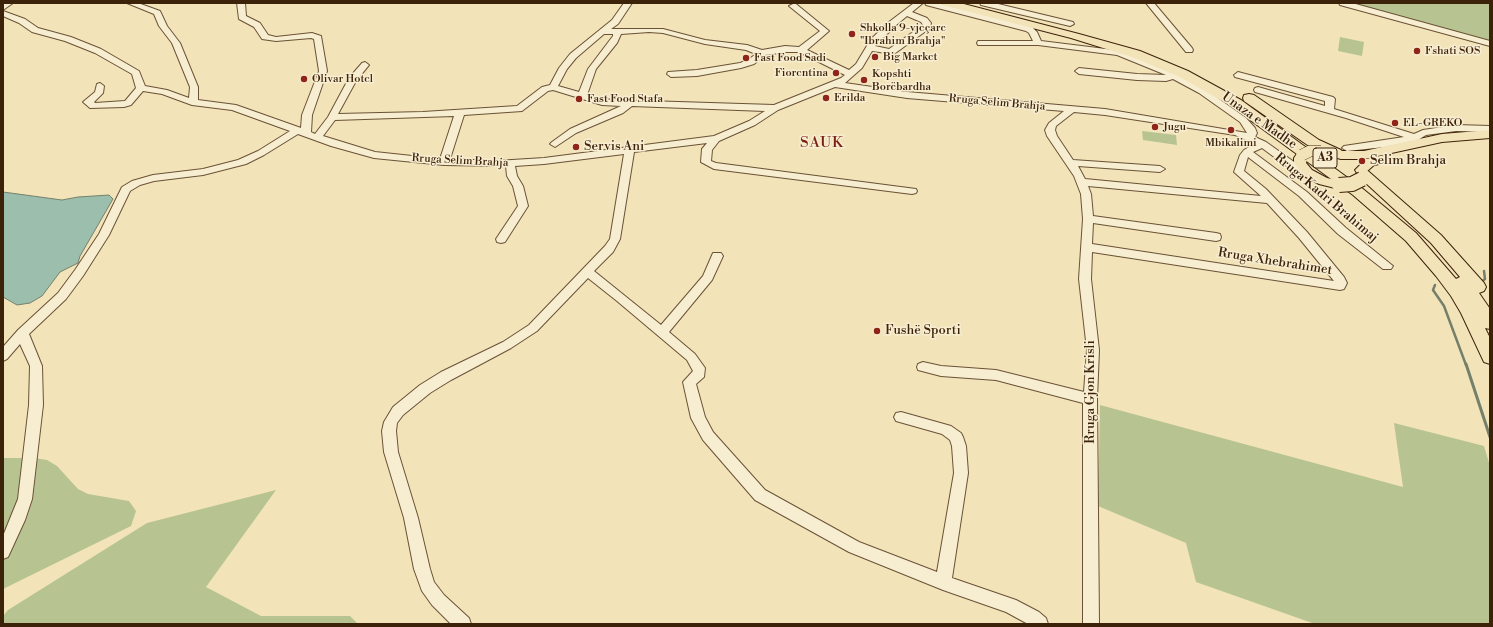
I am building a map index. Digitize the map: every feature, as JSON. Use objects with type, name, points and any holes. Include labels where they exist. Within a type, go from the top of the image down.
[{"type":"highway","name":"Unaza e Madhe","points":[[947,3],[1100,43],[1136,54],[1173,72],[1206,85],[1253,114],[1358,192],[1394,222],[1427,254],[1457,292],[1479,331],[1490,357]]},
{"type":"highway","name":"Unaza e Madhe","points":[[966,3],[1120,44],[1172,63],[1230,92],[1262,112],[1370,191],[1407,222],[1438,252],[1462,280],[1490,323]]},
{"type":"highway","points":[[1120,44],[1168,58],[1224,84],[1272,113],[1314,143],[1341,152]]},
{"type":"highway","points":[[1173,72],[1232,105],[1292,147],[1301,156]]},
{"type":"highway","points":[[1362,175],[1405,210],[1440,242],[1490,303]]},
{"type":"highway","points":[[1335,184],[1368,206],[1396,230],[1424,260],[1449,297],[1475,342],[1490,364]]},
{"type":"main road","points":[[1428,141],[1434,135],[1440,133],[1473,128]]},
{"type":"main road","points":[[1490,134],[1460,135],[1364,155],[1321,150],[1310,151],[1301,156],[1301,166],[1310,174],[1335,184],[1354,184],[1370,162],[1442,145],[1490,140]]},
{"type":"main road","points":[[1341,152],[1353,162],[1362,175]]},
{"type":"street","points":[[3,8],[9,3]]},
{"type":"street","points":[[131,3],[157,13],[163,26],[176,43],[194,87],[194,98],[192,102]]},
{"type":"street","points":[[3,356],[22,333],[62,296],[79,273],[104,235],[126,189],[153,178],[203,172],[242,162],[302,131],[322,80],[323,71],[318,38],[312,35],[276,39],[265,36],[257,25],[242,17],[241,3]]},
{"type":"street","points":[[553,87],[563,68],[573,56],[615,22],[628,3]]},
{"type":"street","points":[[835,84],[844,80],[859,66],[874,41],[919,3]]},
{"type":"street","points":[[928,3],[1029,29],[1033,32],[1038,44]]},
{"type":"street","points":[[984,3],[1070,24]]},
{"type":"street","points":[[1150,3],[1190,50]]},
{"type":"street","points":[[1344,3],[1490,44]]},
{"type":"street","points":[[793,6],[826,31],[800,50]]},
{"type":"street","points":[[3,13],[22,21],[35,30],[68,39],[98,51],[136,73],[141,88],[128,103],[93,106],[88,102],[99,93],[100,86]]},
{"type":"street","points":[[870,48],[891,52],[928,26],[924,20],[906,13]]},
{"type":"street","points":[[602,32],[617,33],[649,30],[663,31],[762,53],[785,49],[800,50],[850,74]]},
{"type":"street","points":[[582,96],[592,69],[614,41],[617,33]]},
{"type":"street","points":[[981,43],[1038,44],[1119,53],[1173,72],[1238,116],[1250,128],[1252,133],[1250,138]]},
{"type":"street","points":[[671,74],[697,73],[741,65],[751,62],[762,53]]},
{"type":"street","points":[[317,138],[332,117],[352,80],[365,65]]},
{"type":"street","points":[[1079,71],[1136,77],[1166,78],[1173,72]]},
{"type":"street","points":[[1238,75],[1330,99],[1329,110]]},
{"type":"street","name":"Rruga Selim Brahja","points":[[141,88],[164,92],[192,102],[233,107],[334,144],[374,154],[444,162],[496,164],[629,151],[716,139],[752,123],[775,108],[835,84],[907,95],[1105,112],[1231,132],[1250,138],[1293,166],[1310,174]]},
{"type":"street","points":[[332,117],[460,113],[519,109],[545,89],[553,87],[602,102],[775,108]]},
{"type":"street","points":[[1258,90],[1329,110],[1416,138]]},
{"type":"street","points":[[555,144],[573,132],[620,111],[630,104]]},
{"type":"street","name":"Rruga Gjon Krisli","points":[[1072,109],[1052,125],[1050,130],[1052,136],[1072,163],[1082,182],[1086,194],[1088,219],[1085,279],[1093,350],[1090,399],[1091,624]]},
{"type":"street","points":[[444,162],[460,113]]},
{"type":"street","points":[[1341,152],[1416,138],[1423,133],[1461,127],[1490,129]]},
{"type":"street","points":[[716,139],[707,149],[706,158],[706,162],[714,166],[912,191]]},
{"type":"street","points":[[1247,152],[1254,147],[1266,147]]},
{"type":"street","name":"Rruga Selim Brahja","points":[[1266,147],[1301,156]]},
{"type":"street","points":[[460,621],[438,600],[428,586],[424,575],[411,518],[391,452],[389,431],[391,422],[398,411],[425,388],[511,342],[533,328],[609,249],[615,238],[629,151]]},
{"type":"street","name":"Rruga Xhebrahimet","points":[[1086,247],[1340,286],[1340,280],[1303,235],[1271,200],[1239,172],[1243,157],[1247,152]]},
{"type":"street","name":"Rruga Kadri Brahimaj","points":[[1247,152],[1303,194],[1342,231],[1387,266]]},
{"type":"street","points":[[501,240],[523,206],[518,186],[512,176],[510,163]]},
{"type":"street","points":[[1072,163],[1160,169]]},
{"type":"street","points":[[1082,182],[1271,200]]},
{"type":"street","points":[[1088,219],[1216,237]]},
{"type":"street","points":[[663,331],[708,277],[717,256]]},
{"type":"street","points":[[587,272],[663,331],[691,357],[699,368],[699,373],[688,382],[698,418],[708,436],[760,495],[854,547],[943,582],[1010,606],[1033,618],[1040,624]]},
{"type":"street","points":[[3,552],[18,520],[25,499],[36,405],[36,366],[22,333]]},
{"type":"street","points":[[923,367],[941,371],[996,375],[1090,399]]},
{"type":"street","points":[[901,417],[946,430],[956,437],[959,446],[961,473],[943,582]]},
{"type":"green space","points":[[1349,3],[1490,3],[1490,42]]},
{"type":"green space","points":[[1340,37],[1364,42],[1362,56],[1338,51]]},
{"type":"green space","points":[[1142,131],[1176,135],[1177,145],[1143,140]]},
{"type":"green space","points":[[1100,405],[1403,487],[1394,423],[1484,446],[1490,466],[1490,624],[1315,624],[1196,582],[1186,543],[1098,506]]},
{"type":"green space","points":[[3,458],[34,458],[47,460],[57,466],[78,489],[88,494],[129,501],[136,511],[131,526],[3,589]]},
{"type":"green space","points":[[276,490],[206,587],[261,616],[350,616],[358,624],[3,624],[3,616],[8,610],[147,523]]},
{"type":"shaded area","points":[[3,192],[62,200],[78,197],[109,195],[113,199],[80,256],[78,263],[60,272],[42,296],[30,303],[17,305],[3,297]]},
{"type":"waterway","points":[[1481,282],[1485,279],[1484,271]]},
{"type":"waterway","points":[[1435,285],[1433,290],[1444,306],[1466,365]]},
{"type":"waterway","points":[[1466,364],[1490,437]]},
{"type":"place","name":"Shkolla 9-vjeçare \"Ibrahim Brahja\"","points":[[852,34]]},
{"type":"place","name":"Fshati SOS","points":[[1417,51]]},
{"type":"place","name":"Big Market","points":[[875,57]]},
{"type":"place","name":"Fast Food Sadi","points":[[746,58]]},
{"type":"place","name":"Fiorentina","points":[[836,73]]},
{"type":"place","name":"Olivar Hotel","points":[[304,79]]},
{"type":"place","name":"Kopshti Borëbardha","points":[[864,80]]},
{"type":"place","name":"Erilda","points":[[826,98]]},
{"type":"place","name":"Fast Food Stafa","points":[[579,99]]},
{"type":"place","name":"EL-GREKO","points":[[1395,123]]},
{"type":"place","name":"Jugu","points":[[1155,127]]},
{"type":"place","name":"Mbikalimi","points":[[1231,130]]},
{"type":"place","name":"Servis Ani","points":[[576,147]]},
{"type":"place","name":"Selim Brahja","points":[[1362,161]]},
{"type":"place","name":"Fushë Sporti","points":[[877,331]]},
{"type":"district","name":"SAUK","points":[[822,143]]}]
